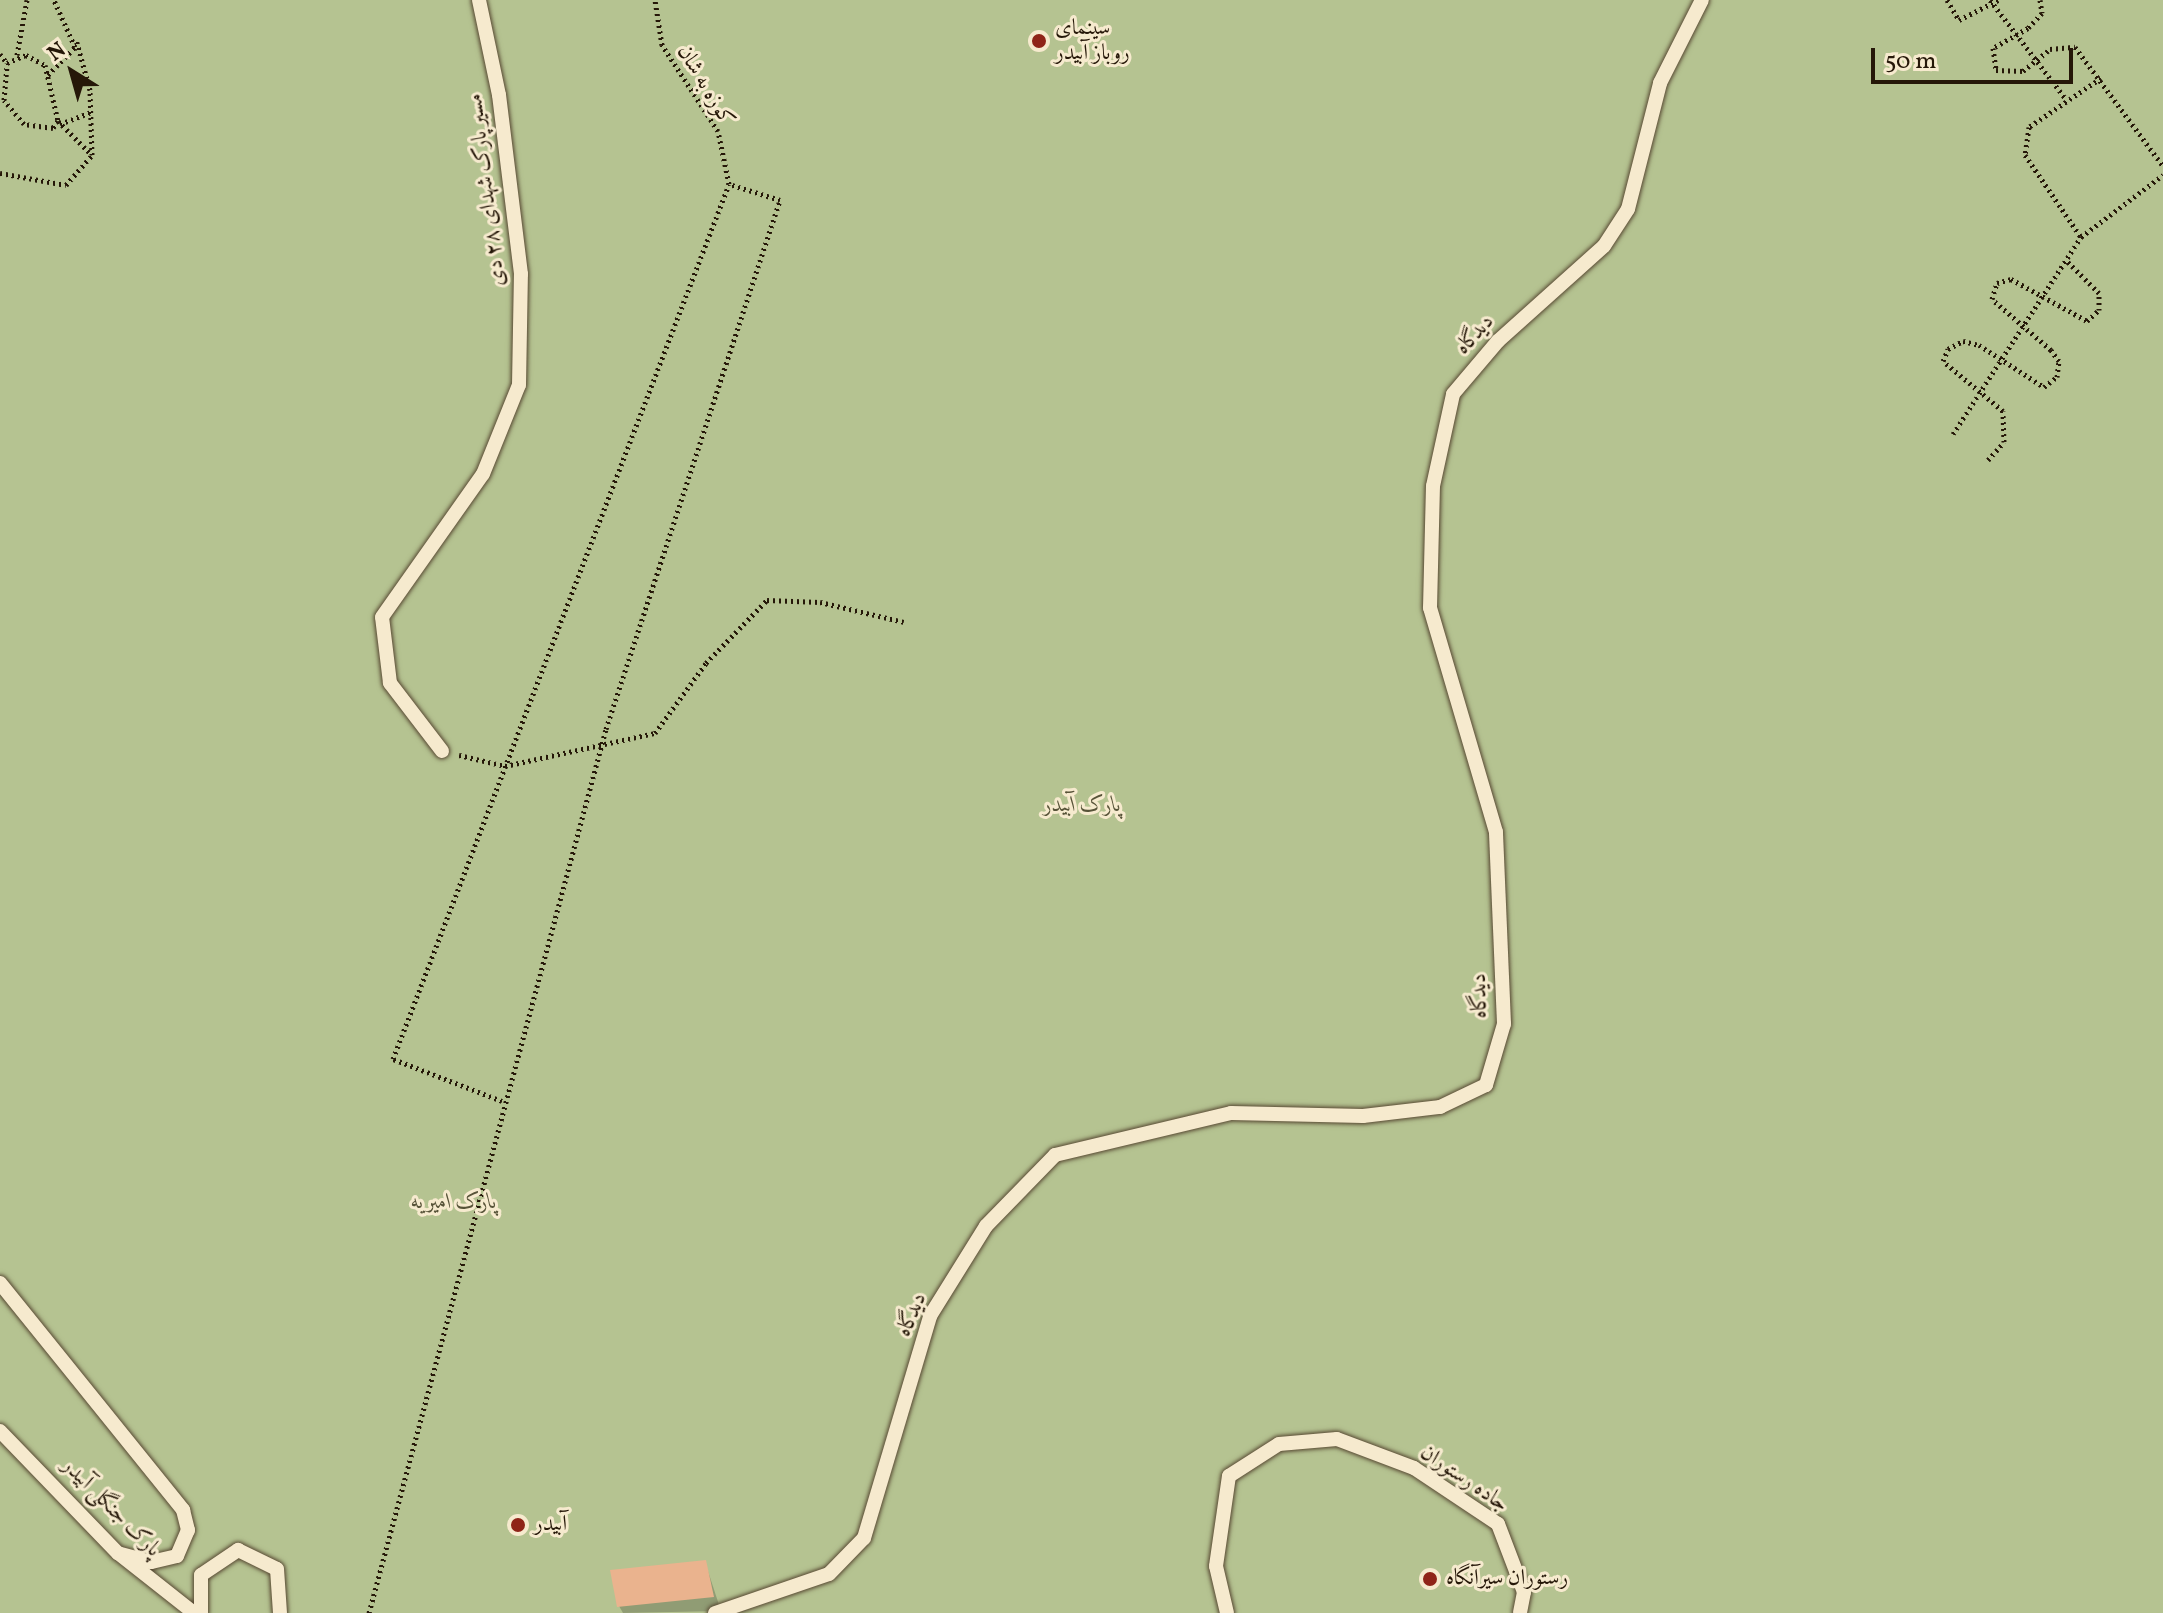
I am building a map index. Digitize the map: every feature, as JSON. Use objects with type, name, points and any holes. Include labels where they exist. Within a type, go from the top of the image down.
[{"type":"lane","name":"مسیر پارک شهدای ۲۸ دی","points":[[442,751],[390,683],[382,617],[483,474],[519,385],[521,274],[499,95],[479,0]]},
{"type":"lane","name":"دیدگاه","points":[[715,1613],[829,1574],[864,1538],[930,1316],[986,1226],[1055,1155],[1231,1113],[1363,1116],[1440,1107],[1486,1085],[1504,1024],[1496,832],[1430,608],[1433,486],[1453,394],[1498,341],[1604,246],[1628,209],[1660,83],[1702,0]]},
{"type":"lane","points":[[0,1283],[183,1510],[188,1530],[177,1556],[151,1562],[118,1553]]},
{"type":"lane","name":"پارک جنگلی آبیدر","points":[[0,1431],[118,1553],[194,1613]]},
{"type":"lane","name":"جاده رستوران","points":[[1227,1613],[1216,1566],[1229,1476],[1279,1444],[1337,1439],[1414,1468],[1498,1524],[1524,1592],[1520,1613]]},
{"type":"lane","points":[[201,1613],[201,1575],[238,1550],[277,1569],[281,1612]]},
{"type":"path","points":[[17,56],[27,0]]},
{"type":"path","points":[[0,173],[66,185],[92,155],[92,112],[76,39],[54,0]]},
{"type":"path","name":"کوزه به شان","points":[[655,0],[662,45],[718,131],[729,184]]},
{"type":"path","points":[[1947,0],[1959,20],[1994,1],[2015,34],[2066,99]]},
{"type":"path","points":[[2040,0],[2042,13],[1993,48],[1996,70],[2006,75],[2036,61],[2050,49],[2075,47],[2101,78],[2163,166]]},
{"type":"path","points":[[48,75],[62,66],[76,39]]},
{"type":"path","points":[[0,54],[7,63]]},
{"type":"path","points":[[92,112],[59,122],[43,131],[24,124],[1,89],[7,63],[17,56],[37,58],[48,75],[59,122],[92,155]]},
{"type":"path","points":[[2081,237],[2025,155],[2029,127],[2101,78]]},
{"type":"path","points":[[1953,434],[2081,237],[2163,175]]},
{"type":"path","points":[[369,1613],[502,1101],[601,747],[780,200],[729,184],[393,1059],[502,1101]]},
{"type":"path","points":[[1988,460],[2008,425],[2003,411],[1979,395],[1943,361],[1948,349],[1963,341],[2001,360],[2035,384],[2057,377],[2059,361],[1992,299],[1997,283],[2011,279],[2074,319],[2087,321],[2099,310],[2099,293],[2066,260]]},
{"type":"path","points":[[442,751],[505,766],[655,733],[706,663],[767,600],[820,602],[904,622]]},
{"type":"green space","name":"پارک آبیدر","points":[[0,0],[2163,0],[2163,1613],[0,1613]]},
{"type":"building","points":[[706,1560],[714,1597],[617,1607],[610,1570]]},
{"type":"place","name":"سینمای روباز آبیدر","points":[[1039,41]]},
{"type":"place","name":"آبیدر","points":[[518,1525]]},
{"type":"place","name":"رستوران سیرآنگاه","points":[[1430,1579]]},
{"type":"park label","name":"پارک امیریه","points":[[454,1203]]}]
